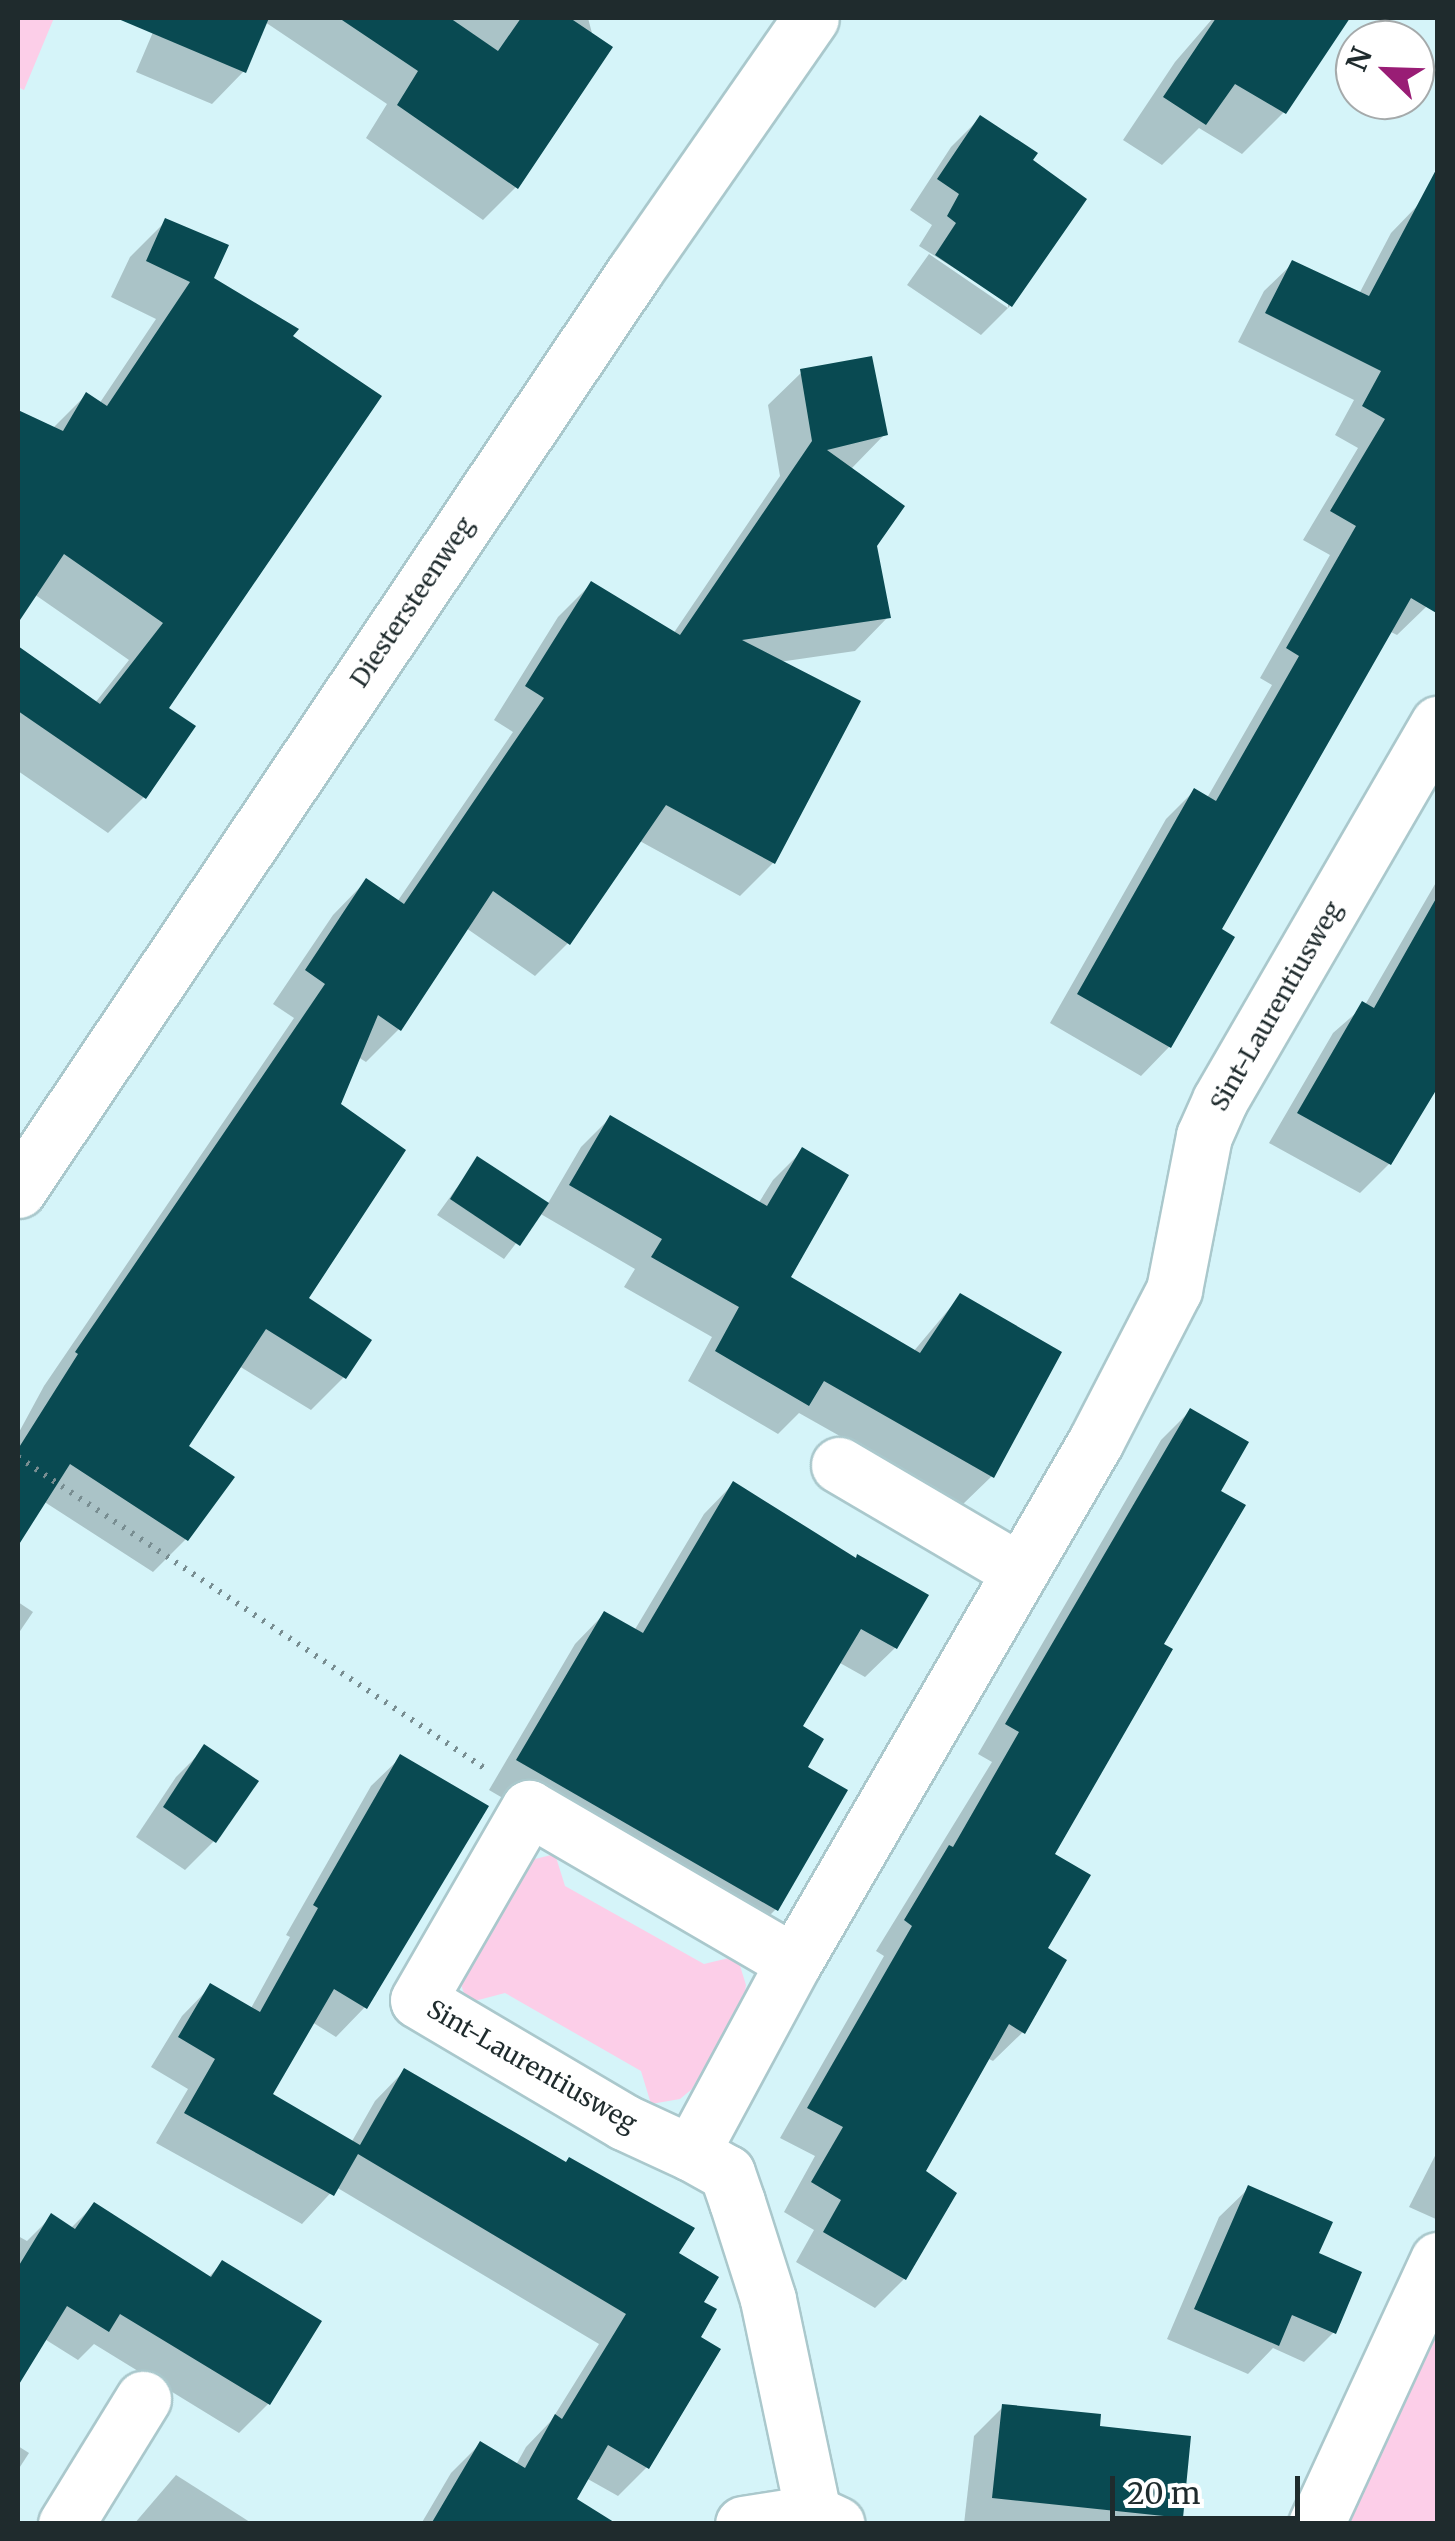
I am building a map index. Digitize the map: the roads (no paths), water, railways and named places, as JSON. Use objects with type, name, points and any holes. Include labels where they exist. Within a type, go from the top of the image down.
[{"type":"street","name":"Diestersteenweg","points":[[18,1190],[635,271],[811,18]]},
{"type":"street","name":"Sint-Laurentiusweg","points":[[691,2154],[794,1962],[1096,1441],[1174,1290],[1200,1150],[1220,1100],[1438,724]]},
{"type":"street","points":[[839,1465],[1020,1571]]},
{"type":"street","name":"Sint-Laurentiusweg","points":[[794,1962],[529,1808],[418,2000],[624,2122],[727,2173],[768,2298],[825,2518]]},
{"type":"street","points":[[1316,2524],[1438,2260]]},
{"type":"street","points":[[66,2524],[144,2399]]},
{"type":"street","points":[[743,2524],[825,2518]]}]
